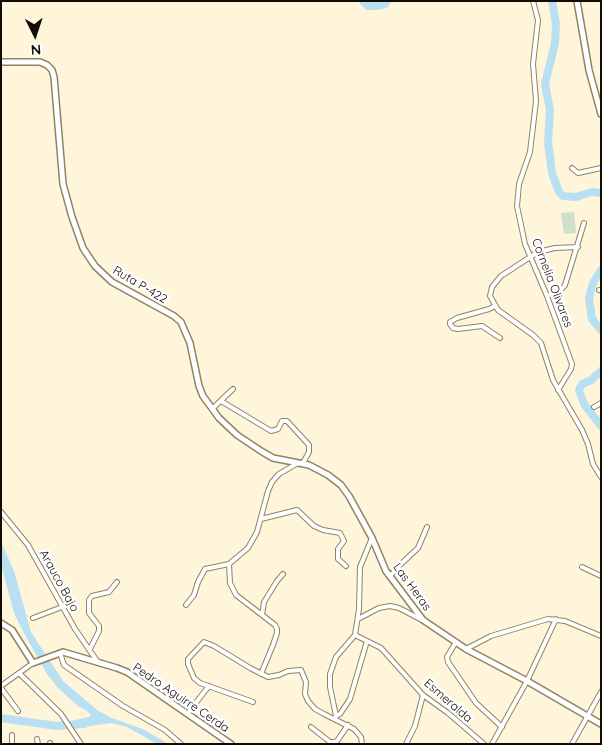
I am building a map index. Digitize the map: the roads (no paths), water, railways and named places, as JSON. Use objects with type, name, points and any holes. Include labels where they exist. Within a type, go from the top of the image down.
[{"type":"street","name":"Cornelia Olivares","points":[[533,1],[538,20],[533,64],[536,101],[530,152],[519,184],[517,197],[522,235],[572,364],[558,390]]},
{"type":"street","points":[[577,1],[589,70],[601,114]]},
{"type":"street","name":"Ruta P-422","points":[[1,62],[40,62],[47,64],[52,70],[57,108],[62,184],[83,248],[94,266],[112,282],[174,316],[181,322],[190,343],[199,386],[212,409],[225,424],[249,444],[273,458],[299,462]]},
{"type":"street","points":[[572,168],[578,173],[601,168]]},
{"type":"street","points":[[547,296],[560,291],[564,287],[584,223]]},
{"type":"street","points":[[578,247],[545,250],[530,257],[501,276],[490,292],[495,306],[539,340],[550,374],[582,430],[593,464],[601,477]]},
{"type":"street","points":[[495,306],[456,318],[450,324],[458,329],[482,326],[500,338]]},
{"type":"street","points":[[212,409],[233,389]]},
{"type":"street","points":[[186,604],[194,595],[198,582],[205,570],[230,564],[248,548],[261,519],[272,482],[279,474],[299,462],[309,452],[310,445],[288,421],[282,420],[278,429],[271,431],[221,401]]},
{"type":"street","points":[[594,407],[601,403]]},
{"type":"street","name":"Las Heras","points":[[299,462],[319,470],[341,485],[372,538],[386,570],[423,620],[466,649],[527,681],[601,724]]},
{"type":"street","points":[[261,519],[297,510],[314,526],[323,530],[340,533],[344,541],[338,549],[338,559],[346,566]]},
{"type":"street","name":"Arauco Bajo","points":[[1,512],[28,545],[75,630],[97,661]]},
{"type":"street","points":[[390,576],[418,548],[427,527]]},
{"type":"street","points":[[335,718],[330,674],[336,658],[355,635],[358,620],[360,567],[372,538]]},
{"type":"street","points":[[230,564],[230,584],[236,595],[275,625],[277,633],[261,674]]},
{"type":"street","points":[[582,567],[601,576]]},
{"type":"street","points":[[262,615],[264,602],[283,574]]},
{"type":"street","points":[[90,650],[99,631],[99,626],[89,613],[89,600],[92,596],[109,592],[117,582]]},
{"type":"street","points":[[358,620],[379,608],[390,606],[399,608],[423,620]]},
{"type":"street","points":[[33,618],[62,607]]},
{"type":"street","points":[[492,744],[527,681],[556,619]]},
{"type":"street","points":[[466,649],[480,640],[499,632],[541,620],[556,619],[565,621],[601,636]]},
{"type":"street","points":[[1,623],[12,630],[35,662]]},
{"type":"street","name":"Esmeralda","points":[[355,635],[382,649],[423,694],[456,719],[484,744]]},
{"type":"street","points":[[335,718],[350,699],[367,641]]},
{"type":"street","points":[[253,702],[202,684],[194,678],[188,664],[188,658],[204,642],[261,674],[274,676],[288,671],[301,670],[306,682],[308,701],[316,709],[358,732],[362,744]]},
{"type":"street","points":[[456,642],[447,656],[448,662],[476,702],[502,727]]},
{"type":"street","name":"Pedro Aguirre Cerda","points":[[57,654],[69,653],[126,672],[224,742],[231,744]]},
{"type":"street","points":[[18,711],[1,687],[35,662],[57,654],[64,665],[123,706],[165,730],[181,744]]},
{"type":"street","points":[[19,673],[61,714],[81,744]]},
{"type":"street","points":[[187,714],[209,686]]},
{"type":"street","points":[[572,744],[601,692]]},
{"type":"street","points":[[406,744],[415,726],[423,694]]},
{"type":"street","points":[[311,727],[330,742],[334,742],[337,741],[348,726]]},
{"type":"street","points":[[12,734],[12,744]]},
{"type":"water","points":[[1,542],[14,571],[31,632],[63,681],[97,710],[112,718],[145,730],[168,744],[157,744],[127,727],[111,723],[76,728],[71,721],[91,715],[59,689],[47,674],[25,635],[14,613],[1,565]]},
{"type":"waterway","points":[[363,1],[368,6],[378,6],[385,4],[387,1]]},
{"type":"waterway","points":[[552,1],[556,24],[555,43],[545,84],[550,110],[548,142],[552,173],[559,192],[563,196],[576,197],[592,192],[601,193]]},
{"type":"waterway","points":[[601,270],[593,283],[589,298],[592,319],[601,330]]},
{"type":"waterway","points":[[601,371],[591,380],[582,384],[579,390],[584,404],[601,426]]},
{"type":"waterway","points":[[1,718],[57,726],[84,724]]}]
